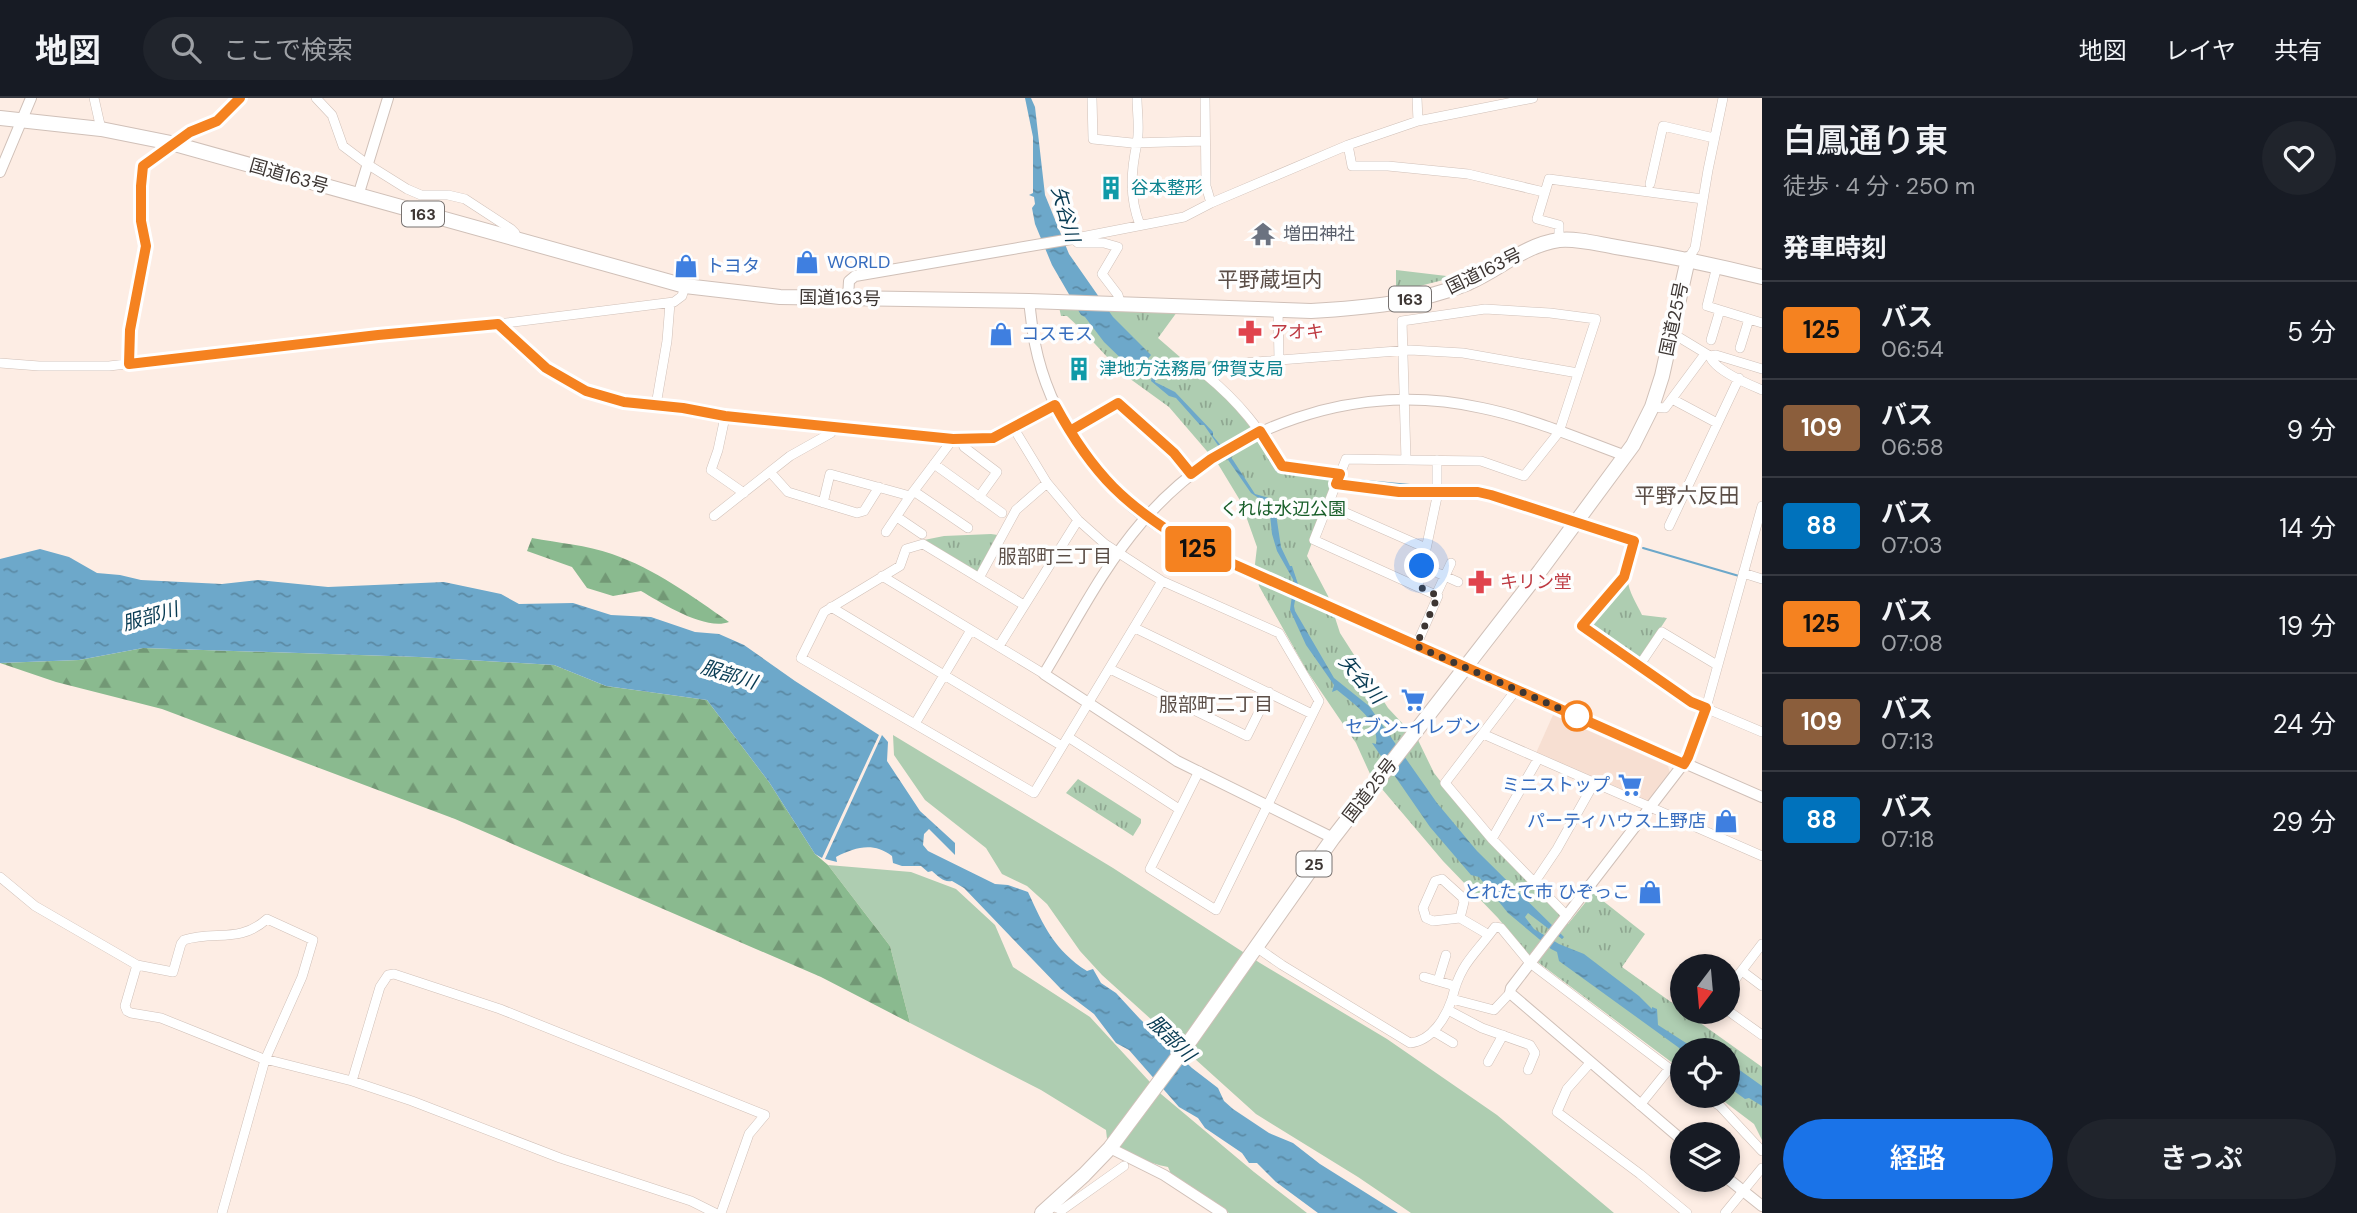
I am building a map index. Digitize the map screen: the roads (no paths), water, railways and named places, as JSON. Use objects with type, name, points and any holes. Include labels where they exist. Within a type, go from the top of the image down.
[{"type":"highway","name":"国道163号","points":[[0,118],[101,129],[171,143],[685,286],[780,298],[1352,309],[1439,293],[1469,283],[1530,249],[1559,240],[1688,259]]},
{"type":"highway","name":"国道25号","points":[[1046,1209],[1110,1148],[1333,838],[1576,522],[1643,428],[1652,407],[1672,333],[1688,259],[1762,277]]},
{"type":"street","points":[[0,172],[31,98]]},
{"type":"street","points":[[94,98],[101,129]]},
{"type":"street","points":[[129,364],[130,330],[146,246],[141,221],[143,166],[171,143],[199,127],[217,121],[240,98]]},
{"type":"street","points":[[316,98],[332,115],[343,146],[367,164],[407,190],[421,195],[465,198],[511,229],[516,240]]},
{"type":"street","points":[[358,196],[388,98]]},
{"type":"street","points":[[1093,98],[1093,139],[1138,142],[1205,141]]},
{"type":"street","points":[[1137,98],[1138,142],[1132,170],[1131,197],[1140,225]]},
{"type":"street","points":[[1205,98],[1206,186],[1211,203]]},
{"type":"street","points":[[1418,98],[1418,121]]},
{"type":"street","points":[[848,298],[849,281],[855,276],[1184,217],[1348,145],[1418,121],[1531,98]]},
{"type":"street","points":[[1688,259],[1695,248],[1723,98]]},
{"type":"street","points":[[1650,184],[1663,126],[1714,138]]},
{"type":"street","points":[[1348,145],[1352,166],[1388,166],[1468,174],[1544,192]]},
{"type":"street","points":[[1559,240],[1559,225],[1537,219],[1549,179],[1703,199]]},
{"type":"street","points":[[1072,239],[1077,243],[1104,243],[1118,247],[1102,274],[1118,295],[1120,304]]},
{"type":"street","points":[[1717,266],[1707,306],[1762,323]]},
{"type":"street","points":[[0,363],[87,368],[498,324],[670,303],[679,300],[685,286]]},
{"type":"street","points":[[1028,301],[1035,345],[1055,405],[1104,479],[1146,517],[1195,547],[1266,580],[1762,797]]},
{"type":"street","points":[[656,405],[667,341],[670,303]]},
{"type":"street","points":[[1278,309],[1279,360]]},
{"type":"street","points":[[1406,460],[1402,321],[1485,309],[1596,319],[1559,432],[1524,476],[1481,461],[1437,460],[1406,460],[1346,459],[1314,540],[1436,595]]},
{"type":"street","points":[[1711,340],[1720,310]]},
{"type":"street","points":[[1740,348],[1749,319]]},
{"type":"street","points":[[498,324],[546,368],[586,391],[624,402],[725,416],[957,439],[993,438],[1055,405]]},
{"type":"street","points":[[1672,333],[1707,355],[1712,362],[1762,390]]},
{"type":"street","points":[[1578,373],[1464,353],[1402,351],[1216,365],[1206,375],[1233,397],[1282,466],[1399,492],[1491,495],[1634,541],[1624,577],[1582,626],[1691,702],[1762,732]]},
{"type":"street","points":[[1707,355],[1716,355],[1762,369]]},
{"type":"street","points":[[1652,407],[1665,408],[1707,355]]},
{"type":"street","points":[[1669,526],[1739,379]]},
{"type":"street","points":[[1044,674],[1118,553],[1146,517],[1191,474],[1219,454],[1296,417],[1354,403],[1403,399],[1445,402],[1481,408],[1623,455]]},
{"type":"street","points":[[1672,400],[1717,423]]},
{"type":"street","points":[[1070,431],[1118,403],[1174,453],[1191,474]]},
{"type":"street","points":[[725,416],[711,470],[744,493]]},
{"type":"street","points":[[714,516],[790,456],[831,433],[834,426]]},
{"type":"street","points":[[1013,427],[1047,484],[1078,520],[1118,553],[1162,581],[1279,633],[1320,701],[1216,910],[1150,869],[1199,772]]},
{"type":"street","points":[[886,531],[934,464],[957,439]]},
{"type":"street","points":[[957,439],[997,472],[979,497]]},
{"type":"street","points":[[1418,586],[1438,492],[1437,460]]},
{"type":"street","points":[[934,464],[1002,513]]},
{"type":"street","points":[[771,473],[788,492],[857,513],[864,511],[879,487]]},
{"type":"street","points":[[822,502],[830,474],[912,494],[968,528]]},
{"type":"street","points":[[979,578],[1016,510],[1047,484]]},
{"type":"street","points":[[1328,505],[1426,548]]},
{"type":"street","points":[[1452,999],[1494,1010],[1510,993],[1539,951],[1684,764],[1706,708],[1743,576],[1757,540],[1762,506]]},
{"type":"street","points":[[897,517],[922,534]]},
{"type":"street","points":[[999,646],[1078,520]]},
{"type":"street","points":[[1024,605],[923,544],[906,549],[900,566],[824,612],[801,658],[916,722],[1034,793],[1162,581]]},
{"type":"street","points":[[1416,646],[1451,563]]},
{"type":"street","points":[[1422,566],[1458,582]]},
{"type":"street","points":[[882,576],[1044,674],[1177,761],[1333,838]]},
{"type":"street","points":[[1743,576],[1762,579]]},
{"type":"street","points":[[831,607],[1062,746]]},
{"type":"street","points":[[1135,628],[1312,714]]},
{"type":"street","points":[[916,722],[971,629]]},
{"type":"street","points":[[1640,666],[1662,632],[1717,664]]},
{"type":"street","points":[[1110,669],[1247,736],[1269,692]]},
{"type":"street","points":[[1516,690],[1445,783],[1492,839],[1534,883],[1563,921]]},
{"type":"street","points":[[1483,734],[1762,856]]},
{"type":"street","points":[[1068,737],[1179,809]]},
{"type":"street","points":[[1492,839],[1538,759]]},
{"type":"street","points":[[1534,883],[1557,849],[1594,783]]},
{"type":"street","points":[[0,877],[35,906],[137,965],[173,972],[184,940],[240,934],[255,929],[267,919],[311,938],[313,945],[302,977],[265,1060],[222,1213]]},
{"type":"street","points":[[1442,879],[1462,897],[1464,902],[1460,918],[1433,921],[1426,918],[1423,908],[1434,881],[1442,879]]},
{"type":"street","points":[[1460,918],[1489,935]]},
{"type":"street","points":[[1255,948],[1410,1043],[1419,1041],[1442,1022],[1464,964],[1495,927],[1501,928],[1530,963],[1669,1069],[1640,1105]]},
{"type":"street","points":[[1740,974],[1762,944]]},
{"type":"street","points":[[1437,981],[1446,955]]},
{"type":"street","points":[[137,965],[125,1006],[127,1011],[160,1018],[265,1060],[352,1081],[412,1101],[560,1158],[691,1201],[718,1213],[749,1134],[765,1115],[499,1009],[394,974],[388,975],[380,987],[352,1081]]},
{"type":"street","points":[[1742,971],[1762,986]]},
{"type":"street","points":[[1424,977],[1455,986]]},
{"type":"street","points":[[1510,993],[1670,1130]]},
{"type":"street","points":[[1448,1010],[1482,1028],[1530,1045],[1535,1053],[1528,1070]]},
{"type":"street","points":[[1740,1019],[1762,1035]]},
{"type":"street","points":[[1433,1031],[1453,1043]]},
{"type":"street","points":[[1488,1062],[1503,1035]]},
{"type":"street","points":[[1590,1063],[1567,1089],[1557,1112],[1630,1166],[1687,1213]]},
{"type":"street","points":[[1722,1108],[1762,1151]]},
{"type":"street","points":[[1110,1148],[1164,1175],[1222,1213]]},
{"type":"street","points":[[1046,1209],[1062,1210],[1124,1166]]},
{"type":"street","points":[[1725,1213],[1762,1168]]},
{"type":"street","points":[[1740,1189],[1762,1206]]},
{"type":"water","points":[[1025,98],[1031,98],[1035,107],[1045,195],[1069,254],[1113,317],[1151,355],[1136,373],[1081,315],[1052,265],[1035,224],[1032,208],[1035,204],[1034,197],[1029,195],[1033,193],[1033,137]]},
{"type":"water","points":[[1151,359],[1159,365],[1155,382],[1175,392],[1213,432],[1213,436],[1233,460],[1255,494],[1269,498],[1276,514],[1281,547],[1298,584],[1295,611],[1334,678],[1369,706],[1437,803],[1477,851],[1564,937],[1562,939],[1528,913],[1525,917],[1534,929],[1559,944],[1584,954],[1652,1009],[1657,1009],[1658,1025],[1678,1038],[1670,1038],[1670,1041],[1559,961],[1557,952],[1508,913],[1479,877],[1471,875],[1430,827],[1372,743],[1376,744],[1376,736],[1370,720],[1337,690],[1332,692],[1334,685],[1306,645],[1290,610],[1294,581],[1277,551],[1269,505],[1251,493],[1204,425],[1200,425],[1176,398],[1169,396],[1151,381],[1154,367],[1148,372],[1147,378],[1140,371]]},
{"type":"water","name":"服部川","points":[[40,549],[69,557],[97,573],[141,580],[222,584],[258,580],[328,587],[444,582],[501,594],[519,604],[573,603],[611,615],[651,617],[695,632],[719,634],[744,645],[879,735],[822,858],[815,854],[769,782],[707,700],[606,686],[554,665],[419,657],[143,648],[79,660],[0,663],[0,559]]},
{"type":"water","points":[[882,735],[888,742],[887,761],[920,811],[955,843],[955,855],[929,829],[924,834],[923,845],[928,851],[995,884],[1028,892],[1045,926],[1066,955],[1087,971],[1093,969],[1101,983],[1116,993],[1192,1068],[1218,1088],[1224,1101],[1233,1109],[1269,1133],[1293,1143],[1320,1164],[1398,1213],[1318,1213],[1276,1182],[1257,1163],[1249,1163],[1242,1153],[1205,1128],[1198,1118],[1179,1107],[1129,1050],[1116,1043],[1094,1014],[1061,989],[964,888],[944,880],[932,871],[928,872],[921,866],[893,863],[892,856],[878,849],[851,851],[836,857],[837,862],[825,859]]},
{"type":"water","points":[[1740,1070],[1762,1086],[1762,1106],[1749,1098],[1740,1095]]},
{"type":"waterway","points":[[1277,471],[1331,478]]},
{"type":"waterway","points":[[1344,479],[1432,487]]},
{"type":"waterway","points":[[1445,487],[1465,488]]},
{"type":"waterway","points":[[1481,488],[1569,514]]},
{"type":"waterway","points":[[1587,520],[1627,534]]},
{"type":"waterway","points":[[1643,548],[1739,576]]},
{"type":"place","name":"谷本整形","points":[[1111,188]]},
{"type":"place","name":"増田神社","points":[[1263,234]]},
{"type":"place","name":"WORLD","points":[[807,262]]},
{"type":"place","name":"トヨタ","points":[[686,266]]},
{"type":"place","name":"アオキ","points":[[1250,332]]},
{"type":"place","name":"コスモス","points":[[1001,334]]},
{"type":"place","name":"津地方法務局 伊賀支局","points":[[1079,369]]},
{"type":"place","name":"キリン堂","points":[[1480,582]]},
{"type":"place","name":"セブン-イレブン","points":[[1413,700]]},
{"type":"place","name":"ミニストップ","points":[[1630,785]]},
{"type":"place","name":"パーティハウス上野店","points":[[1726,821]]},
{"type":"place","name":"とれたて市 ひぞっこ","points":[[1650,892]]},
{"type":"district","name":"平野蔵垣内","points":[[1270,280]]},
{"type":"district","name":"平野六反田","points":[[1687,496]]},
{"type":"district","name":"服部町三丁目","points":[[1055,556]]},
{"type":"district","name":"服部町二丁目","points":[[1216,704]]},
{"type":"water label","name":"矢谷川","points":[[1066,214]]},
{"type":"water label","name":"矢谷川","points":[[1362,679]]},
{"type":"park label","name":"くれは水辺公園","points":[[1283,509]]}]
